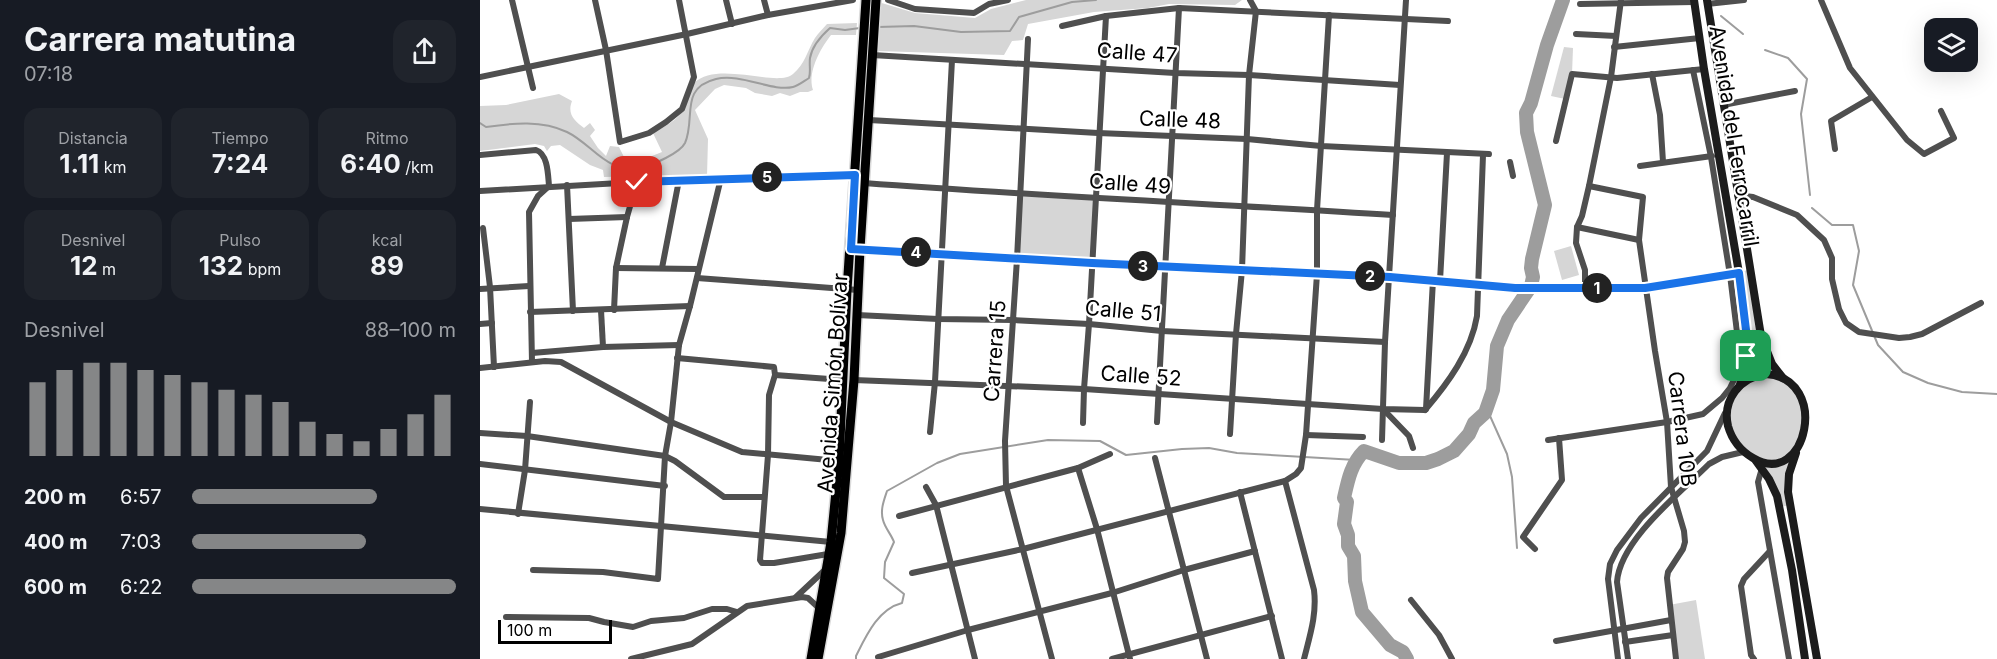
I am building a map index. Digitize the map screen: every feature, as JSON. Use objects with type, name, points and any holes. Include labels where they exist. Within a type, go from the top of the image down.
[{"type":"main road","name":"Avenida Simón Bolívar","points":[[818,659],[841,533],[854,380],[858,290],[855,249],[855,175],[869,14],[866,0]]},
{"type":"main road","name":"Avenida Simón Bolívar","points":[[869,14],[876,0]]},
{"type":"main road","name":"Avenida del Ferrocarril","points":[[1694,1],[1714,156],[1739,273],[1747,338],[1740,385]]},
{"type":"main road","name":"Avenida del Ferrocarril","points":[[1707,2],[1761,336],[1772,363],[1783,378]]},
{"type":"main road","name":"Avenida Simón Bolívar","points":[[812,659],[831,542],[839,461],[848,290],[864,183],[872,55],[867,39]]},
{"type":"main road","points":[[1805,659],[1792,570],[1777,496],[1762,468],[1743,452],[1730,433],[1727,410],[1732,396],[1749,378],[1760,375],[1783,378],[1797,391],[1804,408],[1805,427],[1792,464],[1788,492],[1817,659]]},
{"type":"main road","points":[[1754,459],[1770,463],[1781,461],[1792,455],[1800,445]]},
{"type":"street","points":[[512,0],[532,88]]},
{"type":"street","points":[[595,0],[606,50],[620,142],[650,133],[682,109],[694,76],[679,0]]},
{"type":"street","points":[[726,0],[732,24]]},
{"type":"street","points":[[764,0],[768,15]]},
{"type":"street","points":[[480,77],[768,15],[854,0]]},
{"type":"street","points":[[888,0],[915,9],[974,13],[989,2],[1008,0]]},
{"type":"street","points":[[1230,434],[1242,270],[1249,75],[1256,11],[1250,0]]},
{"type":"street","points":[[1382,441],[1385,342],[1406,0]]},
{"type":"street","points":[[1707,2],[1744,0]]},
{"type":"street","points":[[1821,0],[1851,68],[1906,140],[1924,154],[1954,138],[1941,111]]},
{"type":"street","points":[[1580,4],[1694,1]]},
{"type":"street","points":[[1585,288],[1585,270],[1576,243],[1577,227],[1589,186],[1611,77],[1620,2]]},
{"type":"street","points":[[1157,422],[1179,8]]},
{"type":"street","points":[[1062,26],[1106,16],[1179,8],[1448,21]]},
{"type":"street","points":[[912,573],[1023,549],[1285,481],[1296,474],[1303,461],[1313,339],[1317,274],[1317,210],[1329,15]]},
{"type":"street","points":[[1083,423],[1106,16]]},
{"type":"street","points":[[1576,34],[1616,36]]},
{"type":"street","points":[[1614,47],[1700,38]]},
{"type":"street","name":"Carrera 15","points":[[1028,39],[1010,386],[1005,441],[1006,486],[1052,659]]},
{"type":"street","name":"Calle 47","points":[[872,55],[1175,73],[1249,75],[1400,86]]},
{"type":"street","points":[[930,432],[935,382],[952,60]]},
{"type":"street","points":[[1556,141],[1572,74],[1611,77],[1704,69]]},
{"type":"street","points":[[1548,440],[1667,422],[1702,414],[1713,407],[1730,388],[1741,365],[1714,156],[1693,70]]},
{"type":"street","points":[[1652,74],[1660,115],[1663,162]]},
{"type":"street","points":[[1723,105],[1796,91]]},
{"type":"street","points":[[1835,149],[1831,121],[1872,97]]},
{"type":"street","name":"Calle 48","points":[[869,120],[1247,139],[1321,146],[1486,155],[1477,284]]},
{"type":"street","points":[[480,154],[536,150],[541,152],[549,186]]},
{"type":"street","points":[[1425,410],[1447,153]]},
{"type":"street","points":[[1640,165],[1714,156]]},
{"type":"street","points":[[1510,162],[1513,176]]},
{"type":"street","points":[[480,191],[721,178],[855,175]]},
{"type":"street","points":[[533,570],[603,572],[658,579],[665,456],[679,345],[721,178]]},
{"type":"street","points":[[662,268],[679,180]]},
{"type":"street","points":[[614,310],[616,268],[637,182]]},
{"type":"street","name":"Calle 49","points":[[864,183],[1020,195],[1393,215]]},
{"type":"street","points":[[567,185],[573,311]]},
{"type":"street","points":[[532,363],[529,212],[538,196],[549,186]]},
{"type":"street","name":"Carrera 10B","points":[[1589,186],[1643,197],[1639,240],[1667,422],[1671,487],[1684,531],[1683,549],[1666,578],[1676,659]]},
{"type":"street","points":[[1737,195],[1753,197],[1797,215],[1824,240],[1832,258],[1832,279],[1839,309],[1846,323],[1859,332],[1899,338],[1922,334],[1981,303]]},
{"type":"street","points":[[569,219],[627,217]]},
{"type":"street","points":[[1577,227],[1639,240]]},
{"type":"street","points":[[483,228],[490,287],[494,367]]},
{"type":"street","points":[[855,249],[1390,277],[1515,288],[1645,288],[1739,273]]},
{"type":"street","points":[[616,268],[698,269]]},
{"type":"street","points":[[697,278],[858,290]]},
{"type":"street","points":[[1425,410],[1450,378],[1471,343],[1477,316],[1477,284]]},
{"type":"street","points":[[480,289],[530,286]]},
{"type":"street","points":[[530,312],[690,306]]},
{"type":"street","points":[[601,310],[603,347]]},
{"type":"street","name":"Calle 51","points":[[857,315],[1013,320],[1162,331],[1385,342]]},
{"type":"street","points":[[480,324],[492,323]]},
{"type":"street","points":[[532,353],[603,347],[679,345]]},
{"type":"street","points":[[677,358],[774,367],[775,375],[769,395],[768,455],[760,560],[762,563],[774,563],[828,554]]},
{"type":"street","points":[[480,368],[545,361],[561,362],[671,422],[742,452],[839,461]]},
{"type":"street","points":[[775,375],[843,380]]},
{"type":"street","name":"Calle 52","points":[[854,380],[1084,389],[1425,410]]},
{"type":"street","points":[[518,514],[525,470],[530,402]]},
{"type":"street","points":[[1383,409],[1409,436],[1413,448]]},
{"type":"street","points":[[1618,659],[1608,579],[1610,564],[1617,549],[1641,518],[1707,451],[1727,410]]},
{"type":"street","points":[[480,433],[527,436],[665,456],[724,497],[764,497]]},
{"type":"street","points":[[1306,435],[1363,437]]},
{"type":"street","points":[[1535,549],[1523,537],[1562,480],[1559,438]]},
{"type":"street","points":[[1628,659],[1617,582],[1618,570],[1624,554],[1646,525],[1714,460],[1743,452]]},
{"type":"street","points":[[899,516],[1078,468],[1110,454]]},
{"type":"street","points":[[1155,458],[1207,659]]},
{"type":"street","points":[[480,464],[665,486]]},
{"type":"street","points":[[1078,468],[1097,529],[1129,657]]},
{"type":"street","points":[[1762,468],[1758,482],[1789,659]]},
{"type":"street","points":[[1285,481],[1316,602],[1316,613],[1304,659]]},
{"type":"street","points":[[926,487],[936,505],[975,659]]},
{"type":"street","points":[[1240,492],[1282,659]]},
{"type":"street","points":[[480,509],[831,542]]},
{"type":"street","points":[[1617,549],[1624,554]]},
{"type":"street","points":[[878,657],[899,655],[968,630],[1112,593],[1255,550]]},
{"type":"street","points":[[1754,659],[1751,655],[1741,586],[1744,579],[1770,551]]},
{"type":"street","points":[[795,597],[827,567]]},
{"type":"street","points":[[631,659],[692,644],[747,606],[795,597],[808,598],[820,609]]},
{"type":"street","points":[[1411,600],[1439,635],[1452,659]]},
{"type":"street","points":[[506,617],[589,618],[633,627],[651,621],[684,618],[712,609],[737,612]]},
{"type":"street","points":[[1112,659],[1129,657],[1272,616]]},
{"type":"street","points":[[1556,641],[1671,620]]},
{"type":"street","points":[[1624,642],[1673,635]]},
{"type":"shaded area","points":[[1026,0],[1242,0],[1235,5],[1169,4],[1094,12],[1028,24],[1023,40],[1012,41],[1004,55],[877,51],[875,1],[915,13],[975,18],[991,9]]},
{"type":"shaded area","points":[[857,23],[856,35],[831,35],[827,41],[813,69],[813,90],[790,96],[780,93],[772,96],[755,93],[746,88],[724,85],[715,89],[695,110],[708,139],[707,176],[604,177],[603,170],[590,165],[560,145],[551,146],[547,151],[544,146],[535,144],[480,151],[480,106],[506,105],[559,94],[572,101],[570,110],[577,122],[584,128],[590,123],[595,130],[590,136],[606,156],[610,146],[619,147],[626,161],[637,162],[662,152],[653,133],[671,123],[681,114],[694,83],[704,77],[717,74],[785,77],[793,74],[800,66],[815,38],[827,24]]},
{"type":"shaded area","points":[[1564,47],[1573,48],[1572,74],[1565,99],[1551,96]]},
{"type":"shaded area","points":[[1021,195],[1096,198],[1092,263],[1017,259]]},
{"type":"shaded area","points":[[1571,246],[1579,275],[1562,280],[1554,251]]},
{"type":"shaded area","points":[[1750,269],[1763,344],[1791,384],[1806,418],[1792,464],[1790,505],[1780,507],[1754,459],[1728,427],[1732,396],[1746,356],[1739,273]]},
{"type":"shaded area","points":[[1696,600],[1705,659],[1676,659],[1669,605]]},
{"type":"waterway","points":[[878,27],[914,26],[961,32],[1010,31],[1019,17],[1072,2],[1096,0]]},
{"type":"waterway","points":[[1407,659],[1403,652],[1390,645],[1362,612],[1355,581],[1354,556],[1348,546],[1348,535],[1344,524],[1347,502],[1344,498],[1347,485],[1353,467],[1364,451],[1399,463],[1426,463],[1454,451],[1469,434],[1474,423],[1485,413],[1493,390],[1497,346],[1508,320],[1531,286],[1533,277],[1532,259],[1545,205],[1527,132],[1526,113],[1563,0]]},
{"type":"waterway","points":[[1721,16],[1743,34]]},
{"type":"waterway","points":[[480,123],[486,127],[538,124],[557,128],[567,132],[619,167],[647,166],[672,154],[685,143],[693,97],[704,83],[716,79],[736,78],[776,87],[795,86],[809,78],[813,49],[830,28],[845,30],[860,28]]},
{"type":"waterway","points":[[1765,50],[1788,58],[1807,79],[1801,114],[1810,195]]},
{"type":"waterway","points":[[1812,208],[1832,225],[1853,225],[1859,251],[1853,285],[1878,345],[1903,372],[1928,383],[1962,392],[1997,394]]},
{"type":"waterway","points":[[1486,407],[1507,454],[1512,477],[1517,548]]},
{"type":"waterway","points":[[856,659],[874,624],[886,611],[902,603],[904,594],[884,578],[885,562],[894,542],[882,516],[887,491],[937,463],[960,454],[1048,440],[1100,441],[1126,455],[1209,448],[1237,453],[1356,460]]},
{"type":"route","points":[[637,182],[855,175],[851,249],[1390,277],[1515,288],[1645,288],[1739,273],[1747,338],[1746,356]]}]
